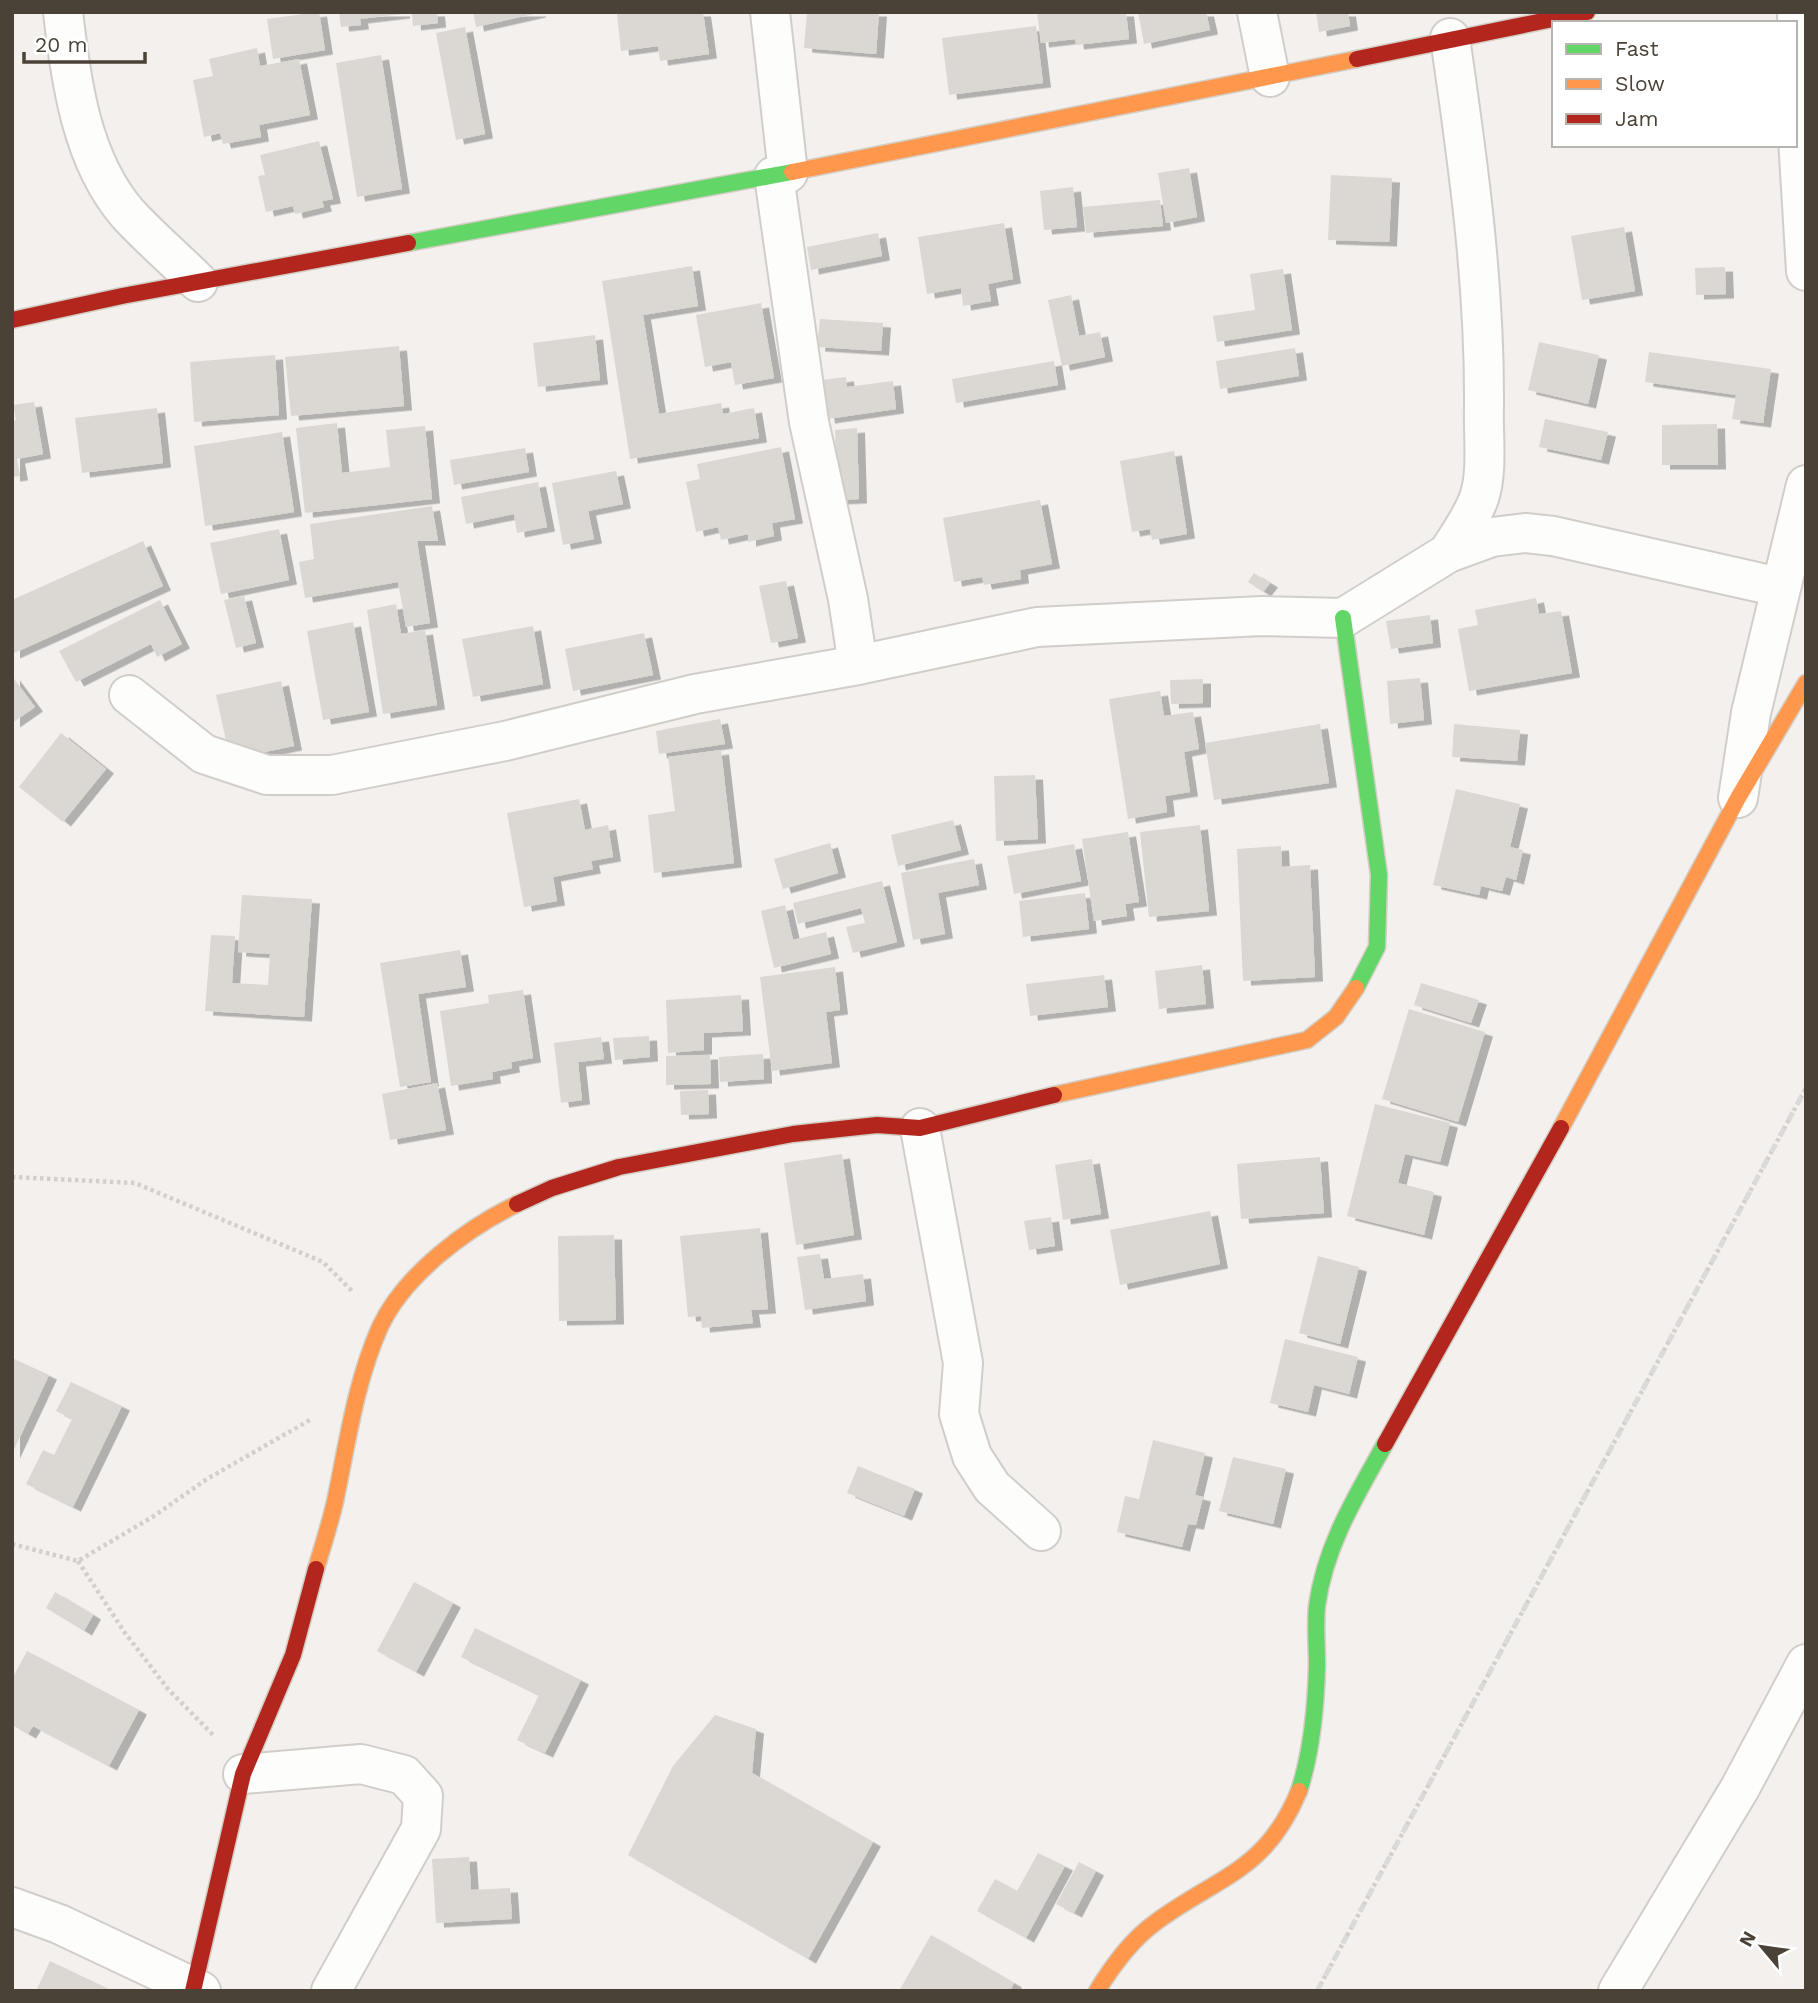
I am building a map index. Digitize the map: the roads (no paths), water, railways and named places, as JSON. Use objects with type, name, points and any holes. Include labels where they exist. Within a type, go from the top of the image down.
[{"type":"street","points":[[63,12],[71,82],[96,163],[127,213],[198,282]]},
{"type":"street","points":[[770,12],[781,174],[808,422],[848,599],[858,665]]},
{"type":"street","points":[[1257,12],[1270,78]]},
{"type":"street","points":[[12,320],[198,282],[781,174],[1270,78],[1450,38],[1587,12]]},
{"type":"street","points":[[1797,12],[1798,138],[1806,271]]},
{"type":"street","points":[[1448,553],[1480,495],[1483,446],[1483,297],[1475,215],[1450,38]]},
{"type":"street","points":[[1738,798],[1751,713],[1779,587],[1806,485]]},
{"type":"street","points":[[1480,495],[1525,533]]},
{"type":"street","points":[[130,695],[204,754],[267,775],[332,775],[505,741],[695,694],[858,665],[1037,627],[1262,616],[1343,618],[1448,553],[1492,537],[1525,533],[1566,538],[1779,587]]},
{"type":"street","points":[[12,1907],[59,1924],[196,1990],[243,1774],[293,1655],[335,1501],[356,1393],[381,1325],[406,1289],[454,1242],[488,1218],[552,1188],[619,1167],[793,1134],[877,1125],[920,1128],[1143,1075],[1307,1040],[1336,1017],[1364,976],[1377,947],[1379,887],[1343,618]]},
{"type":"street","points":[[1097,1991],[1114,1962],[1135,1940],[1167,1915],[1219,1887],[1259,1857],[1282,1826],[1301,1785],[1311,1752],[1317,1663],[1315,1619],[1320,1584],[1343,1520],[1577,1099],[1738,798],[1806,683]]},
{"type":"street","points":[[920,1128],[962,1363],[962,1425],[972,1456],[992,1487],[1041,1531]]},
{"type":"street","points":[[1618,1991],[1740,1788],[1806,1664]]},
{"type":"street","points":[[243,1774],[361,1764],[404,1774],[423,1796],[421,1829],[331,1991]]},
{"type":"railway","points":[[1317,1991],[1806,1088]]}]
